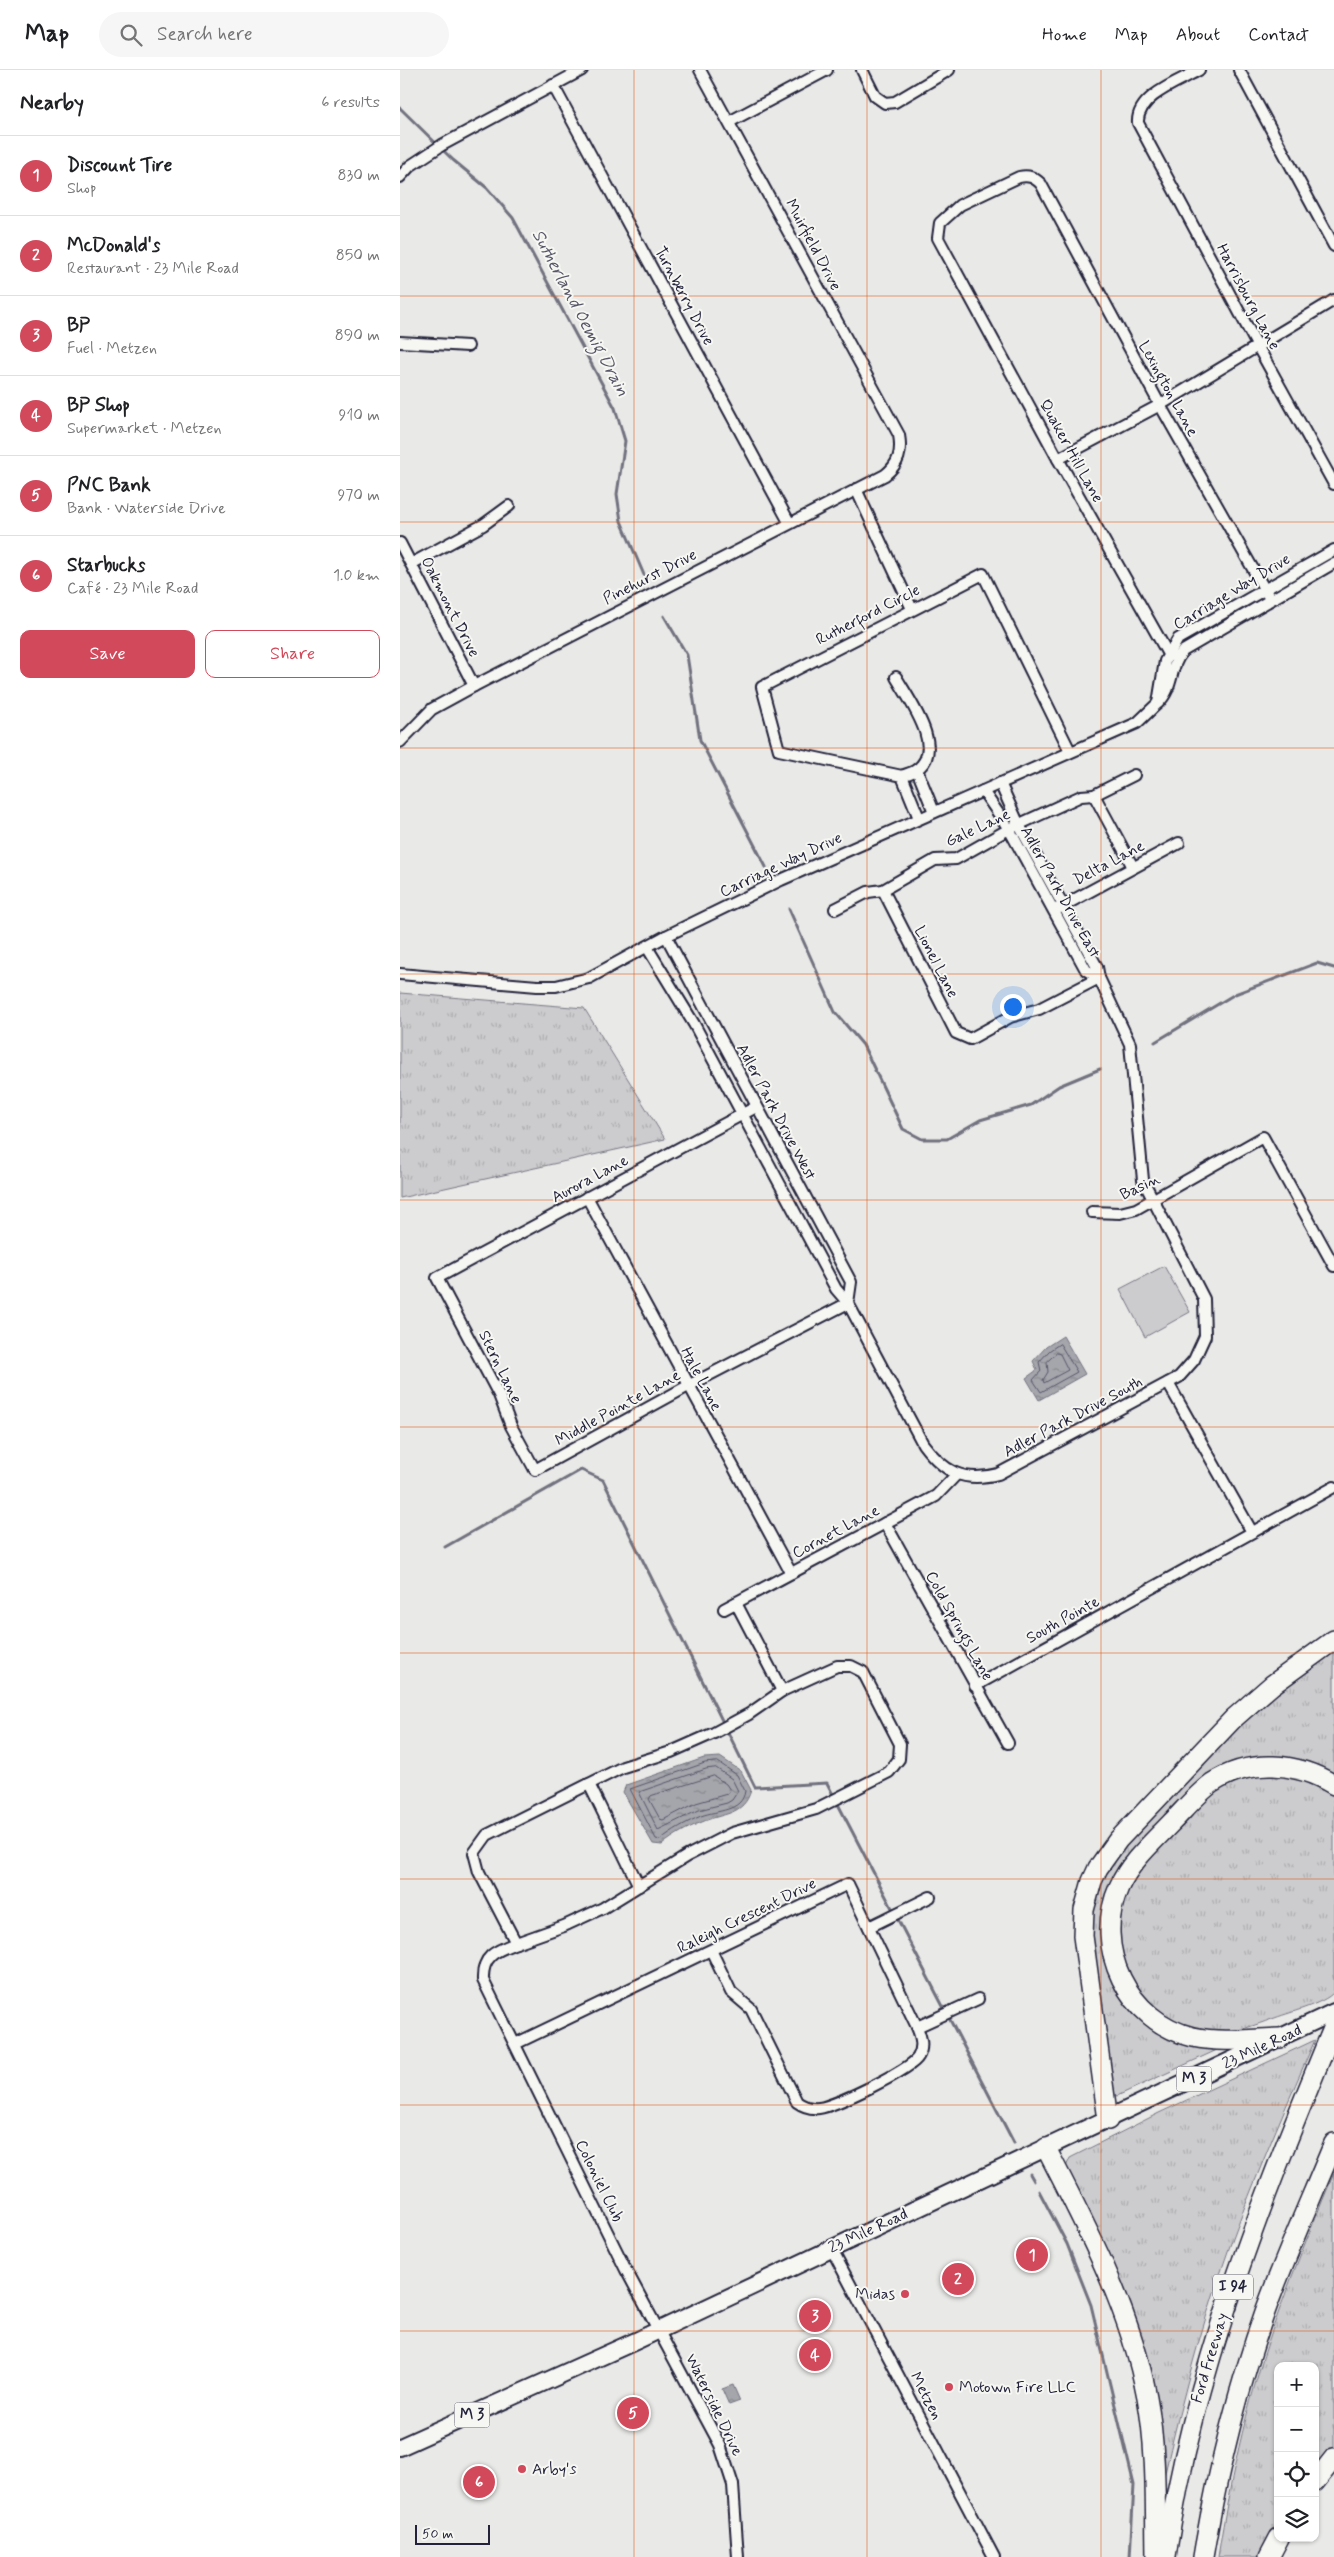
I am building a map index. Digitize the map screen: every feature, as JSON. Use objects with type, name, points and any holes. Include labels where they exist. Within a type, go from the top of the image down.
[{"type":"highway","points":[[1108,2120],[1083,1936],[1087,1896],[1098,1868],[1118,1840],[1232,1720],[1272,1685],[1334,1640]]},
{"type":"highway","points":[[1280,2038],[1208,2039],[1175,2031],[1159,2022],[1135,2001],[1119,1976],[1111,1948],[1110,1917],[1118,1888],[1133,1863],[1212,1783],[1238,1771],[1268,1766],[1298,1769],[1314,1774],[1334,1785]]},
{"type":"highway","name":"Ford Freeway","points":[[1166,2557],[1181,2472],[1206,2369],[1240,2266],[1334,2026]]},
{"type":"highway","name":"I 94","points":[[1203,2557],[1220,2464],[1249,2360],[1284,2260],[1334,2143]]},
{"type":"highway","points":[[1046,2148],[1103,2261],[1136,2350],[1148,2398],[1154,2450],[1156,2557]]},
{"type":"highway","points":[[1319,2477],[1334,2458]]},
{"type":"highway","points":[[1269,2557],[1277,2542]]},
{"type":"main road","name":"23 Mile Road","points":[[400,2447],[1108,2120],[1334,2012]]},
{"type":"street","points":[[400,177],[410,166],[442,145],[582,70]]},
{"type":"street","name":"Muirfield Drive","points":[[700,70],[899,435]]},
{"type":"street","points":[[729,122],[827,70]]},
{"type":"street","points":[[862,70],[875,96],[885,103],[896,102],[950,70]]},
{"type":"street","name":"Harrisburg Lane","points":[[1200,70],[1152,97],[1139,112],[1138,123],[1334,484]]},
{"type":"street","points":[[1239,70],[1334,246]]},
{"type":"street","name":"Turnberry Drive","points":[[553,85],[789,522]]},
{"type":"street","name":"Quaker Hill Lane","points":[[1045,190],[1035,177],[1027,175],[960,205],[944,217],[938,229],[938,238],[1058,459],[1173,656]]},
{"type":"street","name":"Lexington Lane","points":[[1045,190],[1160,405],[1270,599]]},
{"type":"street","points":[[1058,459],[1160,405],[1334,300]]},
{"type":"street","points":[[400,342],[468,346]]},
{"type":"street","name":"Pinehurst Drive","points":[[400,742],[432,709],[893,468],[902,448],[899,435]]},
{"type":"street","points":[[856,489],[912,609]]},
{"type":"street","points":[[411,564],[483,525],[509,506]]},
{"type":"street","name":"Oakmont Drive","points":[[400,543],[474,686]]},
{"type":"street","name":"Carriage Way Drive","points":[[400,974],[556,986],[589,978],[666,936],[781,880],[1137,723],[1158,703],[1160,688],[1178,639],[1334,550]]},
{"type":"street","name":"Carriage Way Drive","points":[[1173,656],[1334,563]]},
{"type":"street","name":"Rutherford Circle","points":[[902,776],[779,750],[762,687],[983,574],[1070,751]]},
{"type":"street","points":[[896,677],[927,734],[930,746],[926,759],[917,770],[902,776],[919,818]]},
{"type":"street","points":[[917,770],[934,812]]},
{"type":"street","name":"Gale Lane","points":[[835,909],[868,892],[882,890],[935,860],[956,859],[1019,825],[1081,796],[1094,795],[1134,775]]},
{"type":"street","name":"Adler Park Drive East","points":[[1000,783],[1019,825],[1097,967],[1099,978],[1130,1044],[1143,1180],[1204,1299],[1205,1336],[1194,1360]]},
{"type":"street","name":"Adler Park Drive East","points":[[983,791],[1009,830],[1086,970],[1099,978]]},
{"type":"street","points":[[1094,795],[1133,867]]},
{"type":"street","name":"Delta Lane","points":[[1054,911],[1179,843]]},
{"type":"street","name":"Lionel Lane","points":[[882,890],[956,1033],[970,1039],[1010,1017],[1039,1009],[1099,978]]},
{"type":"street","name":"Adler Park Drive West","points":[[666,936],[851,1282],[848,1303]]},
{"type":"street","name":"Adler Park Drive West","points":[[647,947],[694,1024],[836,1289],[848,1303],[922,1444],[934,1460],[956,1476]]},
{"type":"street","name":"Aurora Lane","points":[[438,1278],[756,1107]]},
{"type":"street","name":"Basin","points":[[1092,1212],[1120,1213],[1136,1209],[1264,1137],[1334,1266]]},
{"type":"street","name":"Hale Lane","points":[[587,1198],[791,1573]]},
{"type":"street","name":"Stern Lane","points":[[438,1278],[499,1395],[512,1426],[535,1470]]},
{"type":"street","name":"Middle Pointe Lane","points":[[535,1470],[688,1386],[848,1303]]},
{"type":"street","name":"Adler Park Drive South","points":[[956,1476],[986,1477],[998,1474],[1179,1377],[1194,1360]]},
{"type":"street","points":[[1168,1383],[1252,1532]]},
{"type":"street","name":"Cornet Lane","points":[[724,1609],[936,1496],[956,1476]]},
{"type":"street","name":"South Pointe","points":[[975,1686],[1334,1487]]},
{"type":"street","name":"Cold Springs Lane","points":[[885,1523],[1008,1743]]},
{"type":"street","points":[[736,1603],[782,1692]]},
{"type":"street","name":"Coloniel Club","points":[[516,1942],[480,1872],[474,1853],[487,1835],[623,1767],[671,1752],[714,1733],[749,1714],[782,1692],[837,1666],[851,1666],[863,1672],[900,1744],[899,1759],[889,1772],[816,1809],[732,1834],[688,1856],[603,1908],[564,1926],[501,1948],[487,1959],[483,1969],[484,1980],[515,2044],[626,2270],[659,2329]]},
{"type":"street","points":[[589,1784],[640,1886]]},
{"type":"street","name":"Raleigh Crescent Drive","points":[[515,2044],[848,1884],[922,2039],[919,2056],[907,2069],[827,2106],[811,2108],[804,2106],[797,2102],[751,2009],[731,1992],[711,1950]]},
{"type":"street","points":[[869,1927],[930,1897]]},
{"type":"street","points":[[917,2028],[978,1999]]},
{"type":"street","name":"Metzen","points":[[831,2248],[994,2557]]},
{"type":"street","name":"Waterside Drive","points":[[659,2329],[712,2427],[725,2458],[734,2495],[738,2557]]},
{"type":"green space","points":[[400,993],[584,1008],[665,1139],[400,1198]]},
{"type":"green space","points":[[1164,1266],[1190,1312],[1145,1337],[1120,1289]]},
{"type":"green space","points":[[1334,1648],[1334,1776],[1258,1759],[1129,1857],[1106,1959],[1191,2045],[1217,2050],[1117,2096],[1113,2094],[1089,1919],[1106,1867],[1237,1724]]},
{"type":"green space","points":[[1260,1773],[1289,1774],[1334,1795],[1334,1992],[1314,2004],[1253,2026],[1227,2032],[1195,2029],[1173,2021],[1154,2008],[1139,1991],[1128,1972],[1121,1950],[1119,1926],[1122,1901],[1127,1889],[1149,1858],[1194,1809],[1223,1786]]},
{"type":"green space","points":[[1315,2040],[1258,2174],[1228,2251],[1206,2316],[1187,2382],[1163,2482],[1157,2427],[1065,2169],[1070,2158],[1159,2113]]},
{"type":"green space","points":[[1334,2173],[1334,2448],[1319,2466],[1319,2362],[1274,2362],[1274,2535],[1262,2557],[1218,2557],[1235,2463],[1250,2401],[1285,2293]]},
{"type":"water","points":[[1063,1336],[1085,1374],[1039,1400],[1026,1378],[1037,1370],[1033,1361],[1046,1347]]},
{"type":"water","points":[[720,1757],[741,1771],[751,1790],[743,1805],[731,1812],[696,1824],[662,1845],[653,1844],[623,1792],[626,1785],[704,1758]]},
{"type":"water","points":[[733,2385],[740,2401],[729,2405],[722,2389]]},
{"type":"waterway","name":"Sutherland Oemig Drain","points":[[400,108],[453,160],[487,188],[513,218],[615,408],[625,441],[617,494],[621,521],[644,575]]},
{"type":"waterway","name":"Sutherland Oemig Drain","points":[[664,616],[687,655],[700,740],[766,867]]},
{"type":"waterway","name":"Sutherland Oemig Drain","points":[[789,909],[835,1012],[863,1045],[903,1129],[922,1139],[947,1139],[980,1120],[1031,1105],[1059,1086],[1100,1069]]},
{"type":"waterway","name":"Sutherland Oemig Drain","points":[[1155,1042],[1235,994],[1317,963],[1334,968]]},
{"type":"waterway","points":[[445,1547],[581,1470],[603,1480],[755,1787],[827,1783],[1014,2143]]},
{"type":"waterway","points":[[1030,2174],[1034,2181]]},
{"type":"waterway","points":[[1039,2191],[1067,2244],[1091,2305],[1134,2485],[1130,2557]]},
{"type":"place","name":"Discount Tire","points":[[1032,2255]]},
{"type":"place","name":"McDonald's","points":[[958,2279]]},
{"type":"place","name":"Midas","points":[[905,2294]]},
{"type":"place","name":"BP","points":[[815,2316]]},
{"type":"place","name":"BP Shop","points":[[815,2355]]},
{"type":"place","name":"Motown Fire LLC","points":[[949,2387]]},
{"type":"place","name":"PNC Bank","points":[[633,2413]]},
{"type":"place","name":"Arby's","points":[[522,2469]]},
{"type":"place","name":"Starbucks","points":[[479,2482]]}]
